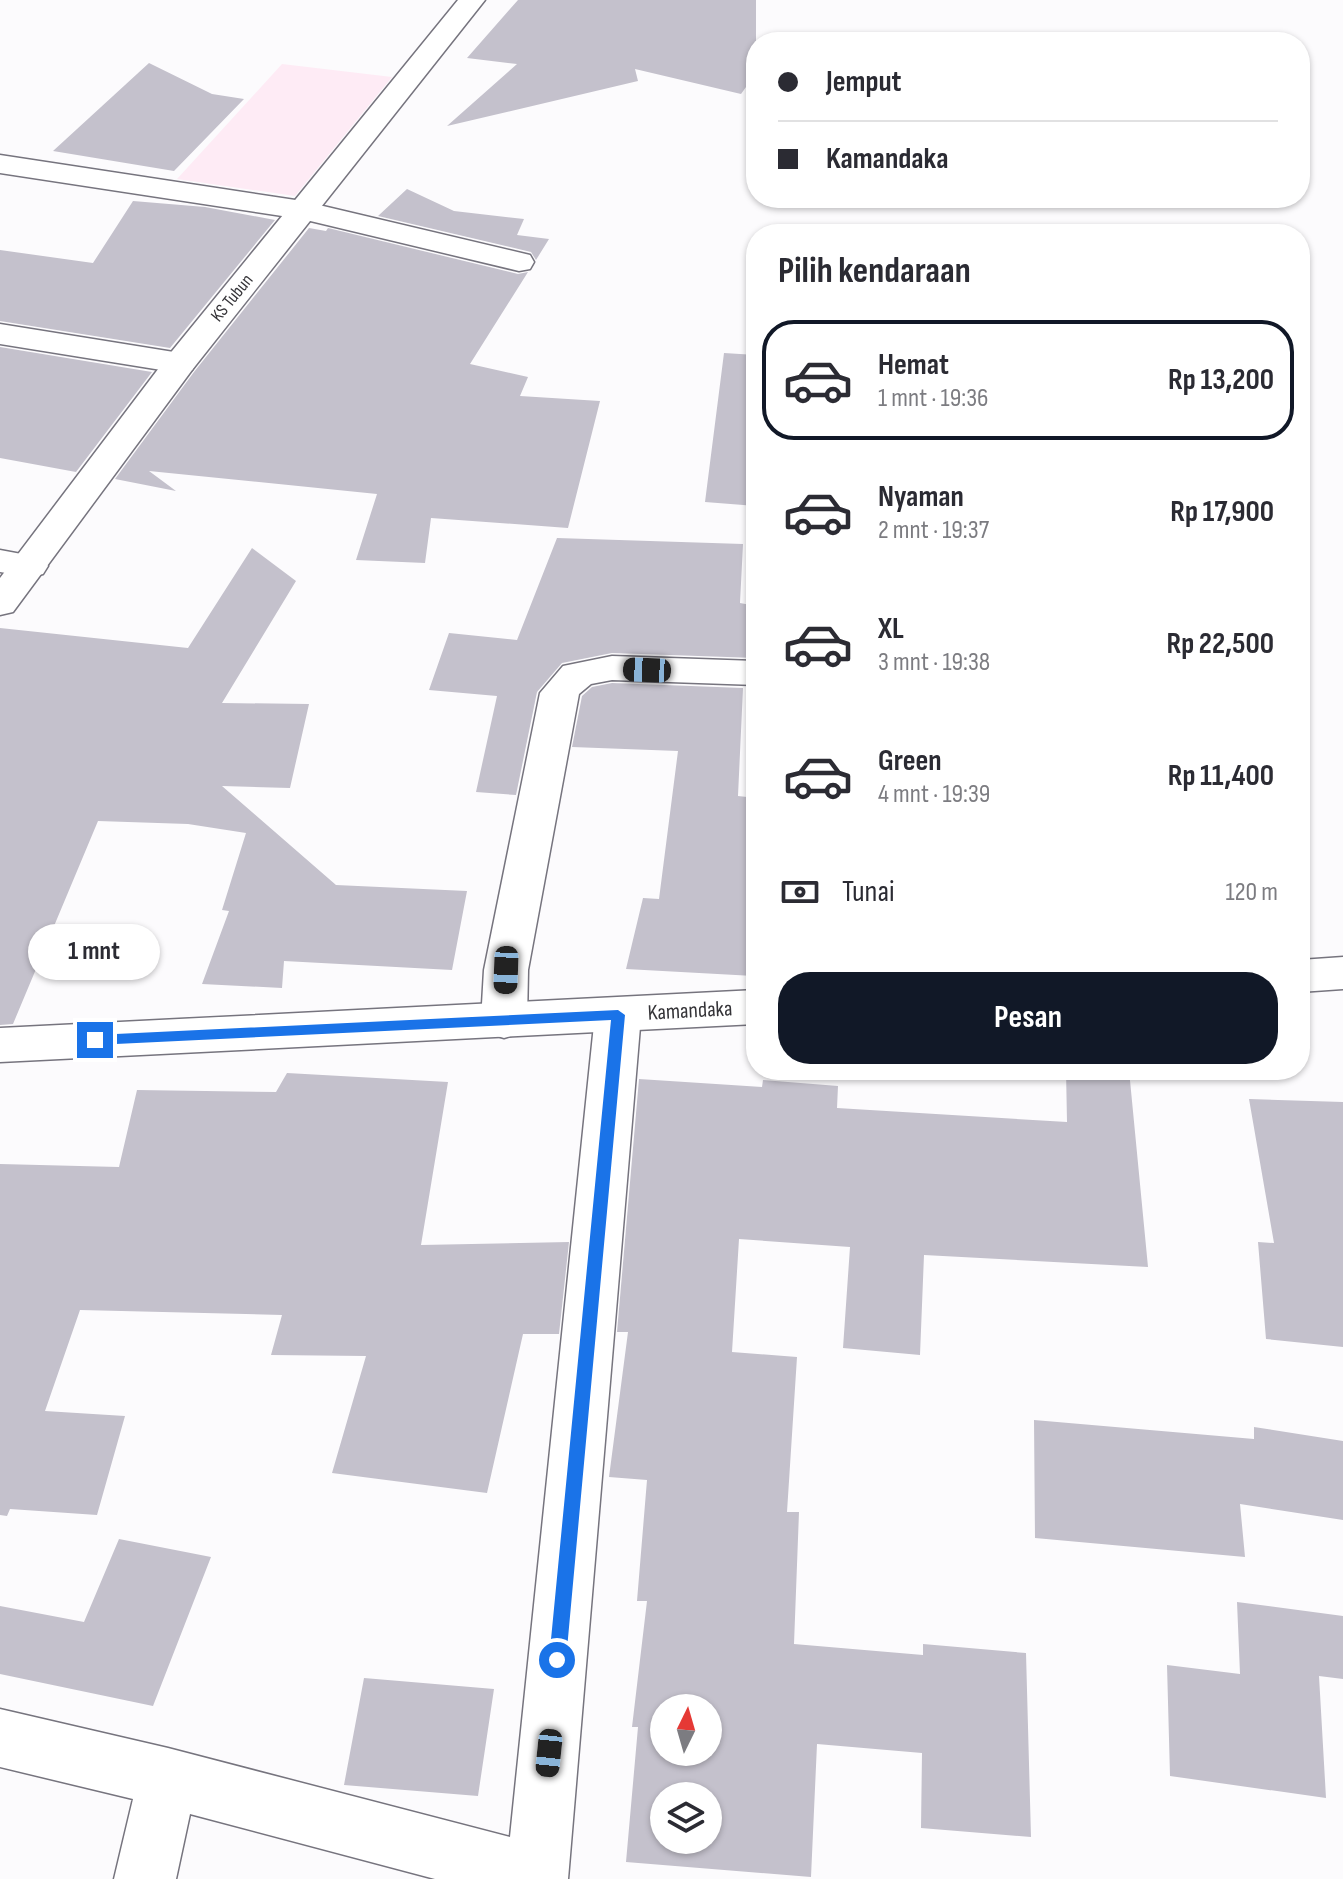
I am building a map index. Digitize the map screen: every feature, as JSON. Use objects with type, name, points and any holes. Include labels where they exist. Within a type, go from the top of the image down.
[{"type":"street","name":"KS Tubun","points":[[0,604],[15,563],[472,0]]},
{"type":"street","points":[[0,164],[302,210],[519,262]]},
{"type":"street","points":[[0,334],[180,363]]},
{"type":"street","points":[[504,1021],[506,970],[560,693],[579,674],[608,670],[746,673]]},
{"type":"street","points":[[1310,975],[1343,973]]},
{"type":"street","name":"Kamandaka","points":[[0,1045],[746,1008]]},
{"type":"street","points":[[0,1738],[168,1778],[537,1877],[618,1015]]},
{"type":"street","points":[[145,1879],[168,1778]]},
{"type":"shaded area","points":[[282,64],[392,77],[295,196],[177,179]]},
{"type":"building","points":[[518,0],[756,0],[756,32],[746,32],[746,87],[741,94],[635,69],[638,81],[447,126],[517,64],[467,58]]},
{"type":"building","points":[[149,63],[212,94],[244,99],[174,171],[53,151]]},
{"type":"building","points":[[407,189],[454,211],[524,219],[517,235],[549,239],[536,260],[531,252],[378,216]]},
{"type":"building","points":[[133,201],[205,207],[275,220],[170,348],[0,321],[0,250],[93,263]]},
{"type":"building","points":[[309,228],[326,231],[328,228],[518,274],[528,272],[470,364],[528,377],[520,396],[600,401],[568,528],[431,518],[425,563],[356,560],[377,494],[149,471],[176,491],[115,479],[194,372]]},
{"type":"building","points":[[0,347],[152,372],[76,472],[0,458]]},
{"type":"building","points":[[724,353],[746,354],[746,505],[705,502]]},
{"type":"building","points":[[557,538],[743,544],[740,603],[746,604],[746,658],[612,653],[562,663],[537,692],[516,795],[476,792],[497,696],[429,690],[449,633],[517,640]]},
{"type":"building","points":[[252,548],[296,581],[222,703],[309,704],[290,788],[222,786],[336,885],[467,891],[452,970],[284,961],[282,988],[202,984],[229,911],[222,910],[246,833],[188,824],[98,821],[13,1024],[0,1025],[0,628],[188,648]]},
{"type":"building","points":[[612,683],[743,688],[738,796],[746,797],[746,976],[626,969],[643,898],[659,899],[678,751],[572,747],[582,696],[592,687]]},
{"type":"building","points":[[287,1073],[448,1082],[421,1245],[569,1242],[559,1334],[523,1334],[487,1493],[332,1473],[366,1356],[271,1355],[282,1315],[80,1310],[45,1411],[125,1416],[97,1515],[10,1509],[7,1516],[0,1515],[0,1164],[119,1167],[137,1090],[276,1092]]},
{"type":"building","points":[[639,1079],[762,1087],[763,1080],[838,1086],[837,1108],[1067,1122],[1066,1080],[1130,1080],[1148,1267],[924,1255],[920,1355],[843,1348],[850,1247],[739,1239],[732,1352],[797,1357],[787,1512],[799,1512],[794,1644],[923,1655],[923,1644],[1026,1653],[1031,1837],[921,1828],[922,1753],[817,1744],[811,1877],[626,1862],[638,1727],[632,1727],[647,1601],[637,1601],[647,1480],[609,1477],[628,1332],[617,1332]]},
{"type":"building","points":[[1249,1099],[1343,1102],[1343,1347],[1266,1339],[1258,1242],[1274,1243]]},
{"type":"building","points":[[1034,1420],[1254,1439],[1254,1427],[1343,1441],[1343,1520],[1240,1504],[1245,1557],[1035,1538]]},
{"type":"building","points":[[119,1539],[211,1557],[153,1706],[0,1674],[0,1606],[84,1622]]},
{"type":"building","points":[[1237,1602],[1343,1616],[1343,1679],[1319,1676],[1326,1798],[1170,1776],[1167,1665],[1240,1674]]},
{"type":"building","points":[[364,1678],[494,1689],[478,1796],[344,1785]]},
{"type":"route","points":[[95,1040],[618,1015],[557,1660]]}]
